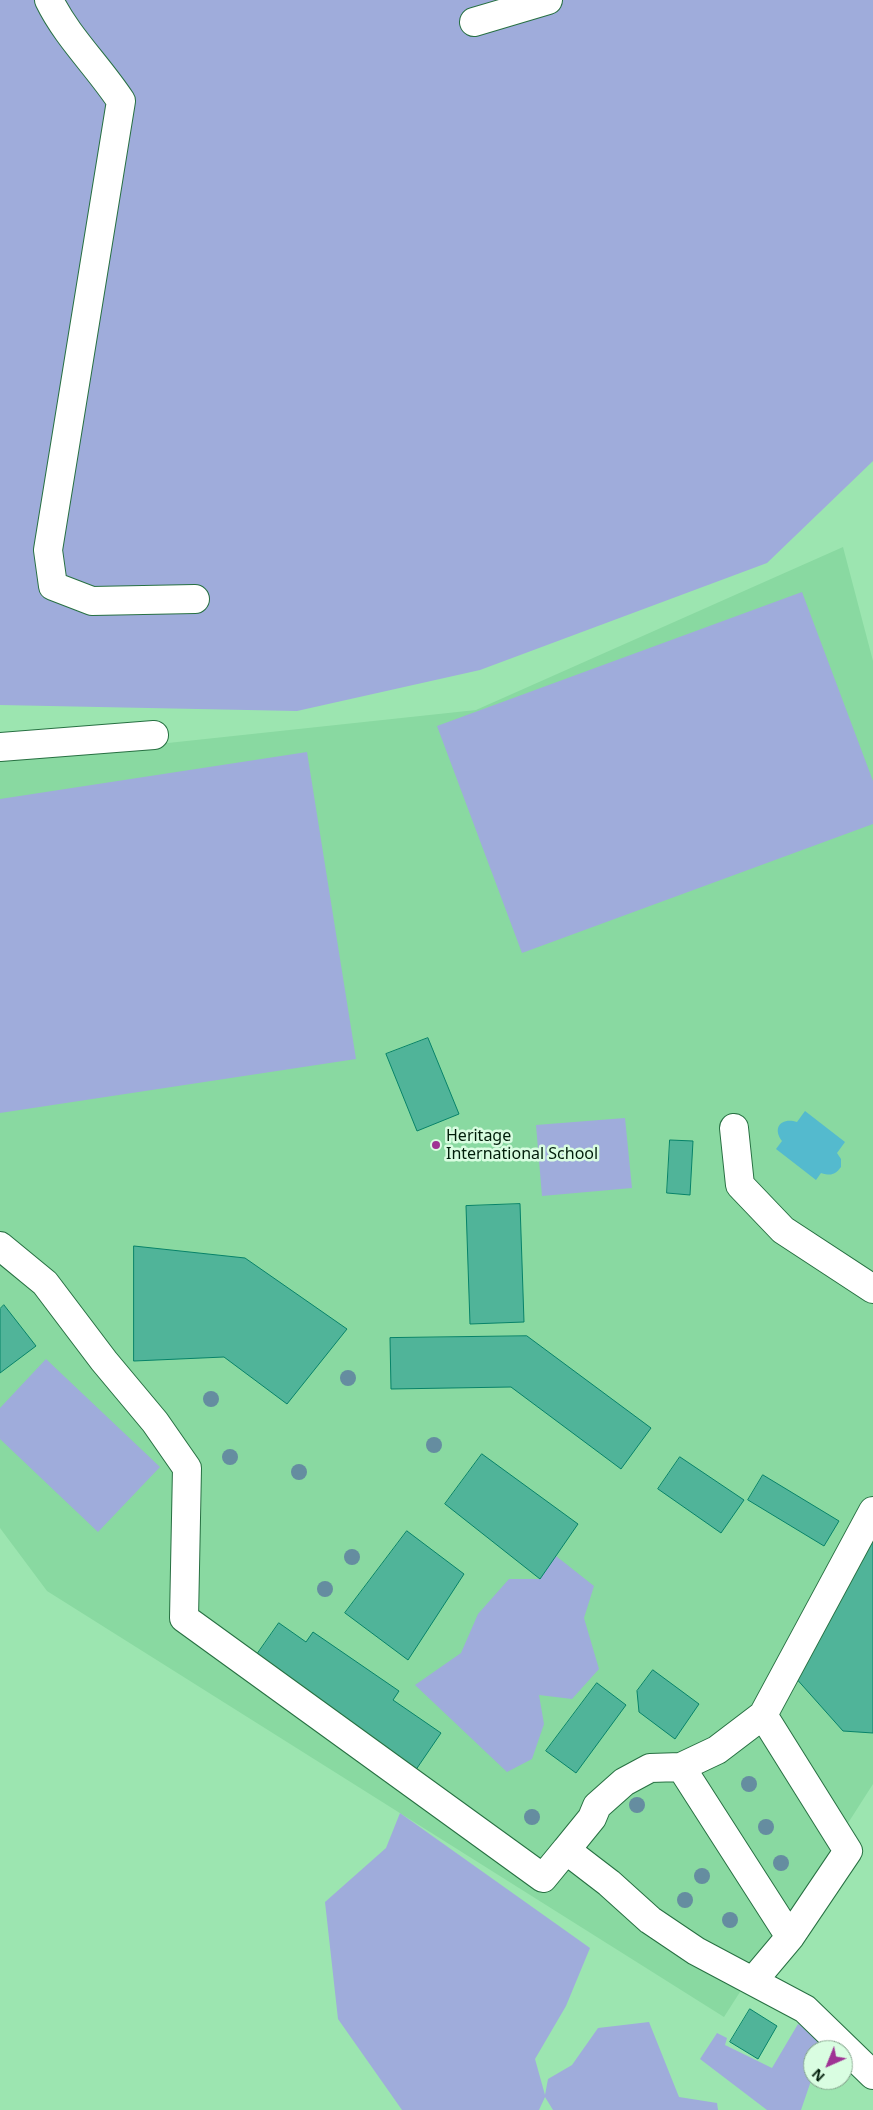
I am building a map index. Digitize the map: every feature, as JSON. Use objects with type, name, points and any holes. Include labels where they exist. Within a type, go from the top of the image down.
[{"type":"street","points":[[49,0],[59,20],[102,71],[121,100],[48,550],[53,586],[92,600],[195,600]]},
{"type":"street","points":[[474,22],[548,0]]},
{"type":"street","points":[[0,747],[154,735]]},
{"type":"street","points":[[734,1128],[740,1186],[783,1230],[873,1289]]},
{"type":"street","points":[[0,1246],[45,1283],[104,1361],[155,1422],[187,1468],[184,1618],[543,1878],[592,1818],[597,1806],[624,1782],[650,1768],[681,1767],[717,1750],[763,1715],[873,1511]]},
{"type":"street","points":[[753,1981],[790,1937],[848,1851],[763,1715]]},
{"type":"street","points":[[681,1767],[790,1937]]},
{"type":"street","points":[[566,1850],[609,1883],[650,1920],[696,1951],[805,2009],[873,2075]]},
{"type":"shaded area","points":[[0,0],[873,0],[873,461],[767,563],[480,670],[297,711],[0,705]]},
{"type":"shaded area","name":"Heritage International School","points":[[843,547],[873,661],[873,1784],[724,2017],[47,1591],[0,1528],[0,761],[476,710]]},
{"type":"shaded area","points":[[802,592],[873,781],[873,824],[522,953],[437,726]]},
{"type":"shaded area","points":[[307,752],[356,1059],[0,1113],[0,799]]},
{"type":"shaded area","points":[[805,1111],[845,1142],[837,1153],[841,1159],[841,1167],[832,1174],[821,1173],[816,1180],[776,1149],[782,1141],[778,1132],[780,1125],[786,1121],[797,1122]]},
{"type":"shaded area","points":[[625,1118],[632,1188],[542,1196],[536,1125]]},
{"type":"shaded area","points":[[46,1359],[160,1467],[98,1532],[0,1439],[0,1408]]},
{"type":"shaded area","points":[[556,1556],[594,1586],[584,1618],[599,1669],[572,1699],[539,1695],[544,1724],[532,1759],[507,1772],[415,1685],[461,1653],[478,1614],[509,1579],[540,1579]]},
{"type":"shaded area","points":[[400,1813],[590,1948],[566,2006],[535,2059],[545,2095],[548,2079],[572,2065],[598,2028],[649,2022],[679,2097],[717,2103],[718,2110],[553,2110],[545,2097],[539,2110],[402,2110],[338,2019],[325,1902],[386,1848]]},
{"type":"shaded area","points":[[798,2024],[825,2039],[803,2040],[803,2090],[808,2090],[801,2110],[767,2110],[700,2059],[717,2033],[727,2038],[725,2045],[772,2068]]},
{"type":"building","points":[[428,1038],[459,1114],[417,1131],[386,1054]]},
{"type":"building","points":[[670,1140],[693,1141],[690,1195],[667,1193]]},
{"type":"building","points":[[520,1204],[524,1322],[470,1324],[466,1206]]},
{"type":"building","points":[[134,1246],[245,1258],[347,1329],[287,1404],[224,1357],[134,1361]]},
{"type":"building","points":[[4,1305],[36,1346],[0,1373],[0,1309]]},
{"type":"building","points":[[527,1336],[651,1428],[621,1469],[511,1387],[391,1389],[390,1338]]},
{"type":"building","points":[[482,1454],[578,1524],[540,1579],[445,1504]]},
{"type":"building","points":[[680,1457],[744,1500],[721,1533],[658,1489]]},
{"type":"building","points":[[763,1475],[839,1521],[824,1546],[748,1500]]},
{"type":"building","points":[[873,1528],[873,1733],[843,1731],[794,1676]]},
{"type":"building","points":[[407,1531],[464,1574],[408,1660],[345,1613]]},
{"type":"building","points":[[279,1623],[306,1642],[313,1632],[399,1691],[393,1700],[441,1733],[413,1774],[251,1663]]},
{"type":"building","points":[[653,1670],[699,1704],[675,1739],[639,1712],[637,1691]]},
{"type":"building","points":[[597,1683],[626,1705],[576,1773],[546,1751]]},
{"type":"building","points":[[750,2009],[777,2026],[758,2059],[730,2042]]},
{"type":"place","name":"Heritage International School","points":[[436,1145]]}]
